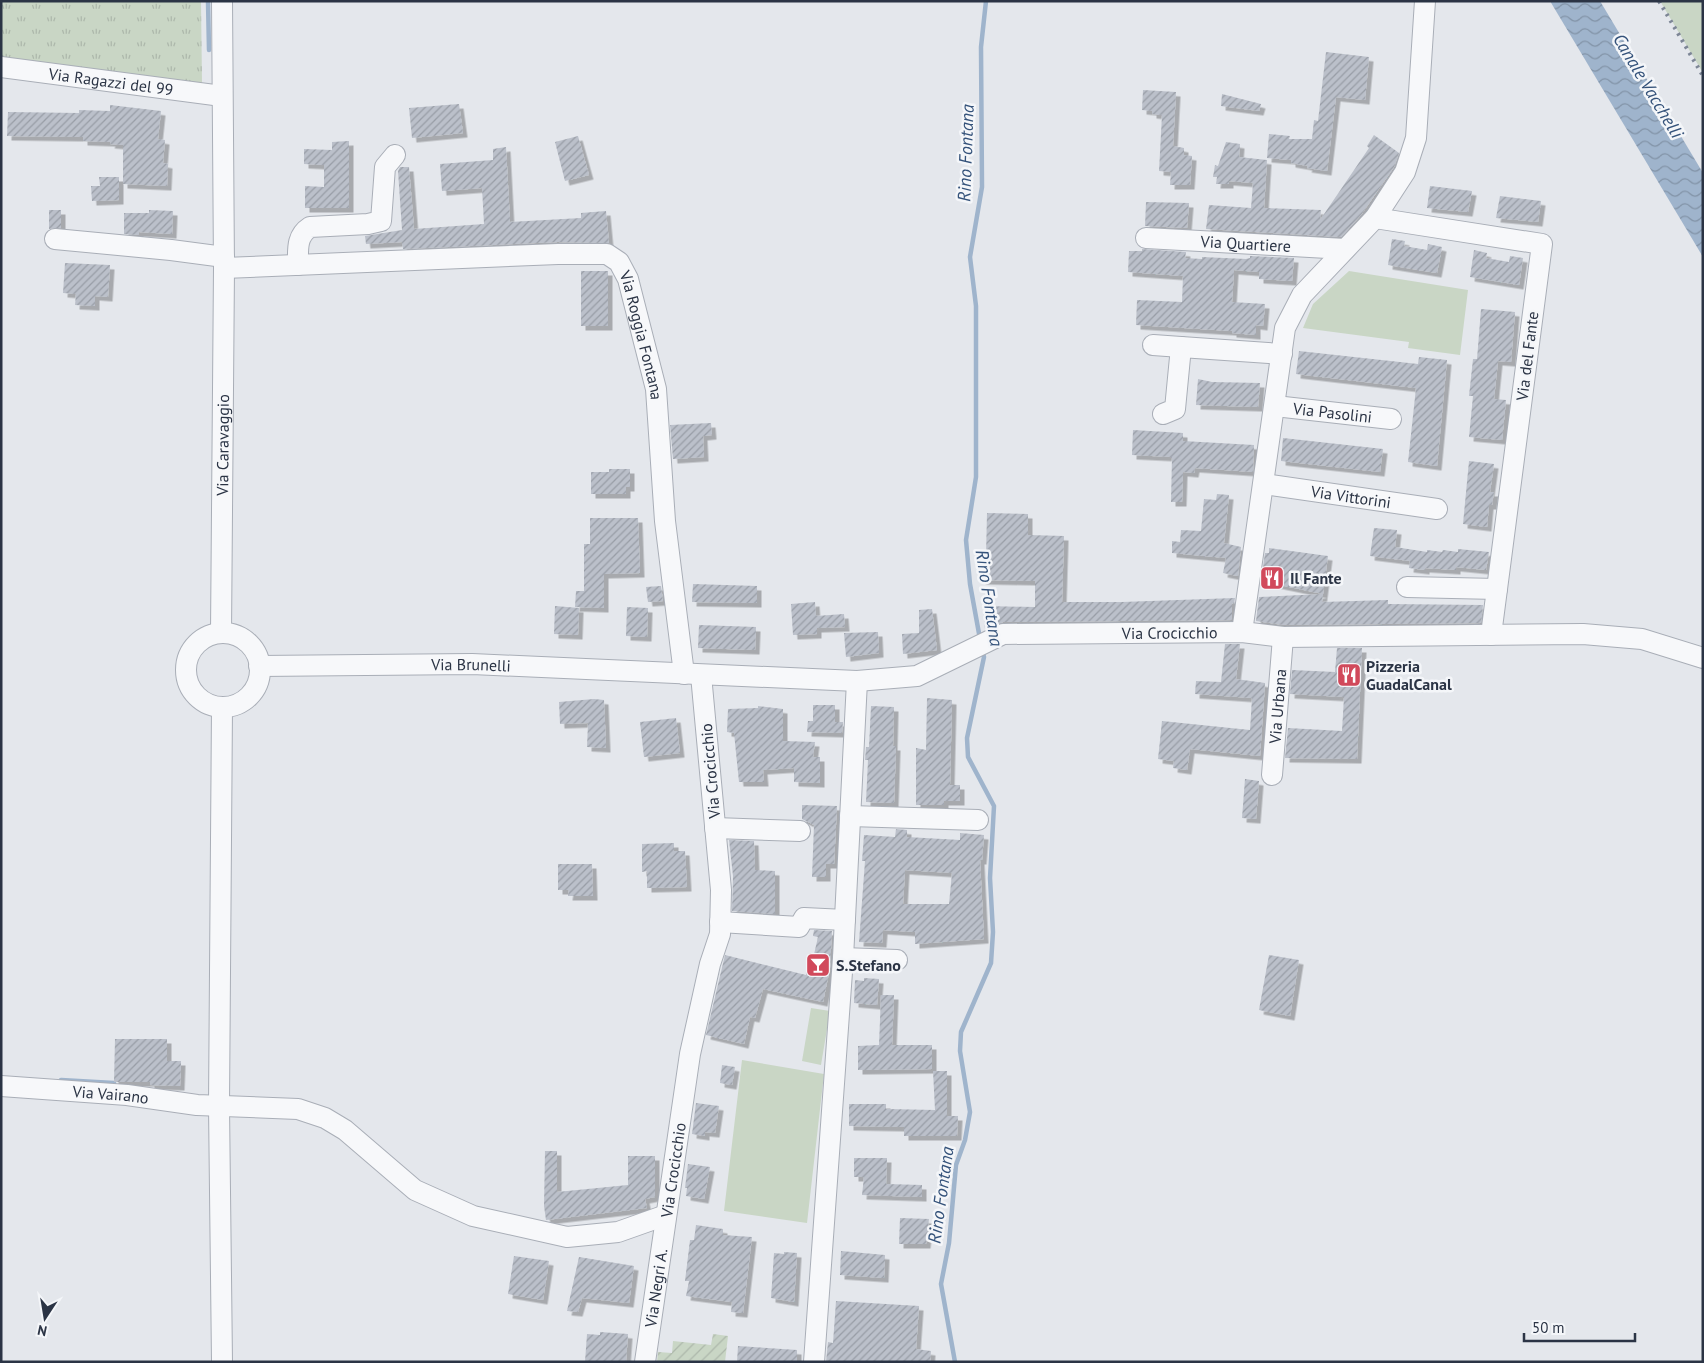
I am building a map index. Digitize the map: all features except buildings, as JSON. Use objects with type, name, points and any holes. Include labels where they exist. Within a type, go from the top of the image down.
[{"type":"street","name":"Via Caravaggio","points":[[221,633],[224,263],[222,1]]},
{"type":"street","points":[[1242,632],[1285,328],[1302,295],[1375,218],[1405,172],[1416,138],[1425,1]]},
{"type":"street","name":"Via Ragazzi del 99","points":[[1,67],[222,96]]},
{"type":"street","points":[[298,265],[298,242],[302,232],[310,227],[381,222],[385,167],[395,156]]},
{"type":"street","name":"Via del Fante","points":[[1375,218],[1542,244],[1491,635]]},
{"type":"street","name":"Via Quartiere","points":[[1146,238],[1345,250]]},
{"type":"street","points":[[55,239],[171,250],[224,263]]},
{"type":"street","name":"Via Roggia Fontana","points":[[224,263],[298,265],[558,254],[607,254],[619,262],[628,279],[656,389],[665,521],[693,675]]},
{"type":"street","points":[[1153,345],[1282,354]]},
{"type":"street","points":[[1164,414],[1175,409],[1181,347]]},
{"type":"street","name":"Via Pasolini","points":[[1274,406],[1390,419]]},
{"type":"street","name":"Via Vittorini","points":[[1264,484],[1437,509]]},
{"type":"street","points":[[1407,587],[1497,589]]},
{"type":"street","name":"Via Crocicchio","points":[[219,1106],[298,1109],[325,1118],[345,1130],[415,1190],[473,1216],[567,1237],[618,1232],[666,1215],[690,1054],[710,964],[720,934],[721,890],[715,828],[693,675],[857,681],[917,676],[1003,634],[1242,632],[1283,637],[1583,634],[1642,639],[1703,658]]},
{"type":"street","points":[[221,633],[242,638],[257,655],[260,666],[259,678],[254,690],[246,699],[235,705],[222,706],[210,704],[199,698],[188,682],[186,664],[190,652],[198,642],[209,636],[221,633]]},
{"type":"street","name":"Via Urbana","points":[[1272,775],[1283,637]]},
{"type":"street","name":"Via Brunelli","points":[[260,666],[472,664],[693,675]]},
{"type":"street","points":[[814,1362],[843,958],[857,681]]},
{"type":"street","points":[[222,706],[219,1106],[222,1362]]},
{"type":"street","points":[[850,816],[978,820]]},
{"type":"street","points":[[715,828],[800,831]]},
{"type":"street","points":[[720,922],[799,927],[804,918],[845,920]]},
{"type":"street","points":[[843,958],[897,960]]},
{"type":"street","name":"Via Vairano","points":[[1,1086],[127,1095],[197,1105],[219,1106]]},
{"type":"street","name":"Via Negri A.","points":[[645,1362],[666,1215]]},
{"type":"green space","points":[[1,1],[201,1],[202,83],[1,60]]},
{"type":"green space","points":[[1660,1],[1703,1],[1703,73]]},
{"type":"green space","points":[[1349,271],[1468,290],[1460,355],[1408,348],[1409,342],[1303,328],[1313,304]]},
{"type":"green space","points":[[811,1008],[830,1011],[821,1065],[802,1061]]},
{"type":"green space","points":[[742,1060],[824,1074],[807,1223],[724,1211]]},
{"type":"green space","points":[[713,1334],[728,1336],[725,1362],[657,1362],[658,1352],[672,1353],[673,1341],[711,1345]]},
{"type":"water","name":"Canale Vacchelli","points":[[1550,1],[1600,1],[1703,173],[1703,257]]},
{"type":"waterway","points":[[208,1],[209,50]]},
{"type":"waterway","name":"Rino Fontana","points":[[980,639],[970,584],[966,540],[976,477],[976,306],[970,257],[982,187],[981,47],[986,1]]},
{"type":"waterway","name":"Rino Fontana","points":[[955,1362],[941,1284],[949,1243],[956,1165],[965,1140],[970,1112],[960,1051],[961,1032],[991,963],[993,932],[990,878],[994,806],[968,757],[967,738],[984,657],[982,649]]},
{"type":"waterway","points":[[61,1080],[114,1083]]},
{"type":"railway","points":[[1659,1],[1703,76]]},
{"type":"place","name":"Il Fante","points":[[1272,578]]},
{"type":"place","name":"Pizzeria GuadalCanal","points":[[1349,675]]},
{"type":"place","name":"S.Stefano","points":[[818,965]]}]
